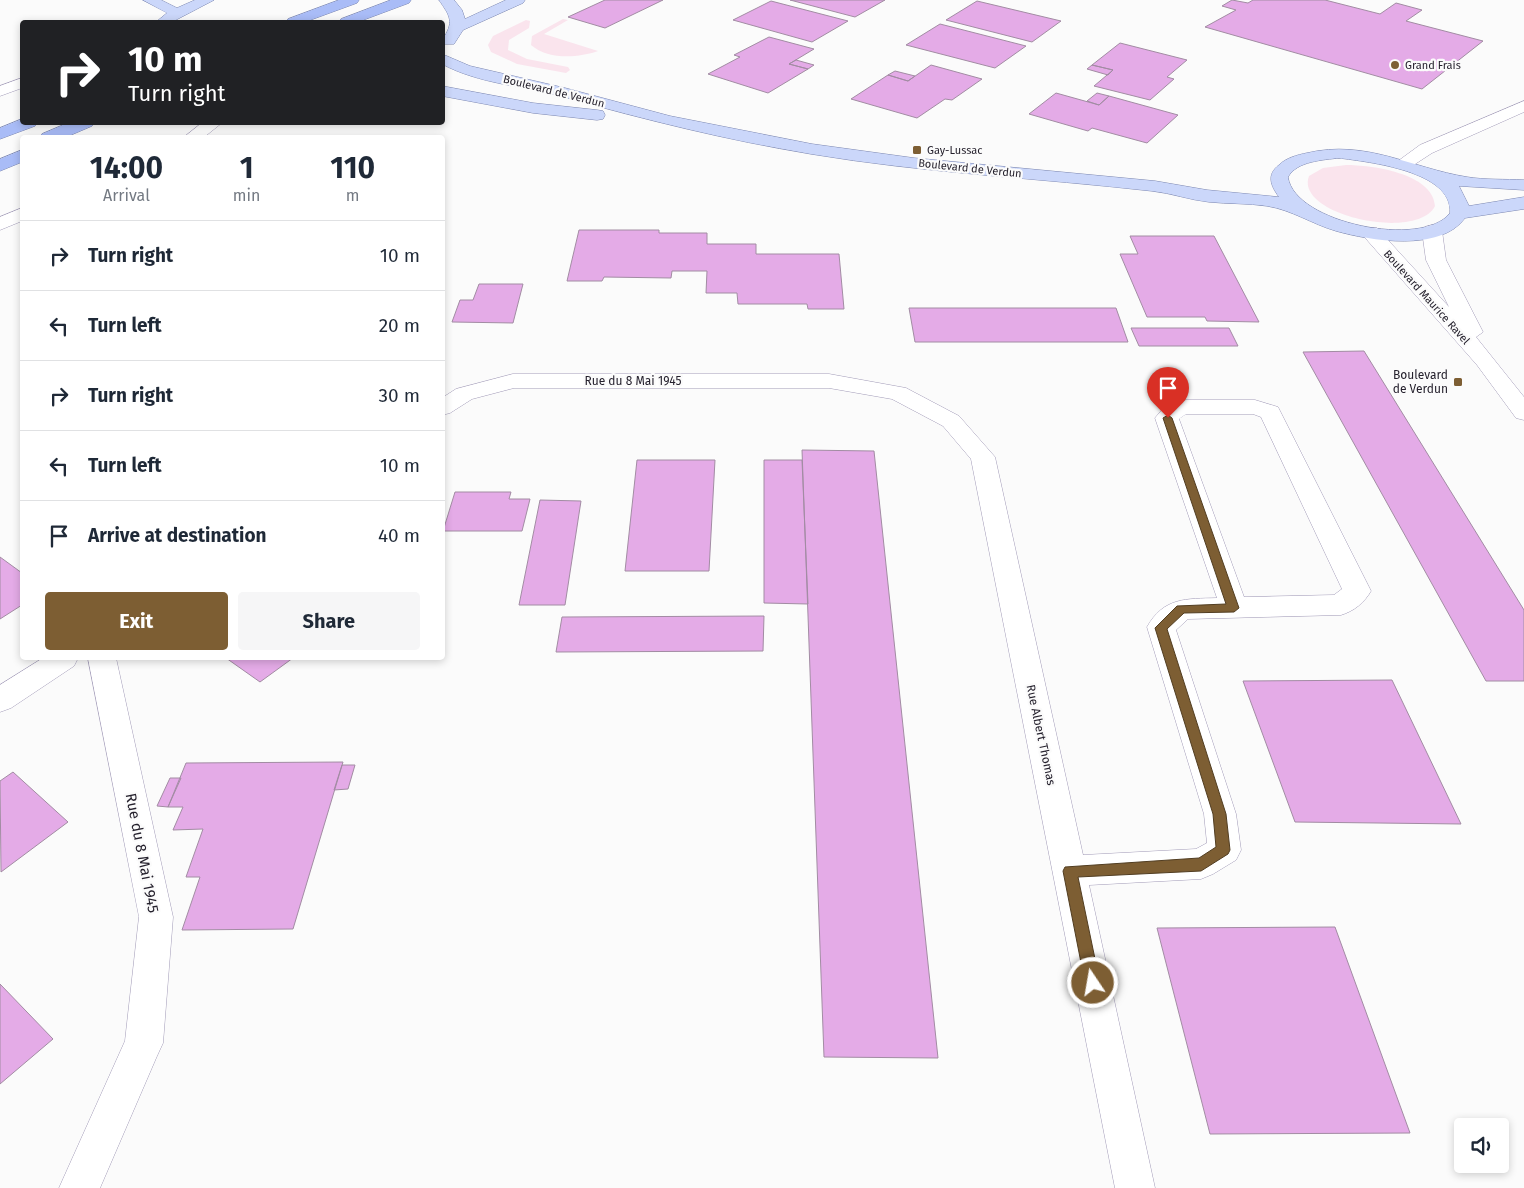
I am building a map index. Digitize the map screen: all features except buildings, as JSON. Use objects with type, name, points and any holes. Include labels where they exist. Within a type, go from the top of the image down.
[{"type":"highway","points":[[298,20],[352,0]]},
{"type":"highway","points":[[351,20],[404,0]]},
{"type":"highway","points":[[0,134],[22,125]]},
{"type":"highway","points":[[55,135],[80,125]]},
{"type":"highway","points":[[63,135],[81,125]]},
{"type":"highway","points":[[0,156],[20,148]]},
{"type":"highway","points":[[0,166],[20,156]]},
{"type":"main road","points":[[150,0],[177,14]]},
{"type":"main road","points":[[166,20],[207,0]]},
{"type":"main road","points":[[458,27],[518,0]]},
{"type":"main road","points":[[445,44],[452,38],[458,27],[458,13],[449,2]]},
{"type":"main road","name":"Boulevard de Verdun","points":[[445,60],[465,70],[559,91],[668,121],[812,148],[914,163],[1155,186],[1207,196],[1265,200],[1301,208]]},
{"type":"main road","name":"Boulevard de Verdun","points":[[445,92],[533,108],[668,121]]},
{"type":"main road","points":[[1431,175],[1449,188],[1459,201],[1459,213],[1450,224],[1432,231],[1405,235],[1370,232],[1332,223],[1301,208],[1288,199],[1271,179],[1291,163],[1320,154],[1339,153],[1371,156],[1403,164],[1431,175],[1469,183],[1524,185]]},
{"type":"main road","name":"Boulevard de Verdun","points":[[1155,186],[1195,180],[1230,180]]},
{"type":"main road","points":[[1459,213],[1524,203]]},
{"type":"street","points":[[0,90],[20,84]]},
{"type":"street","points":[[1403,164],[1426,149],[1524,106]]},
{"type":"street","points":[[196,135],[210,125]]},
{"type":"street","points":[[0,224],[20,215]]},
{"type":"street","name":"Boulevard Maurice Ravel","points":[[1432,231],[1436,260],[1485,360]]},
{"type":"street","name":"Boulevard Maurice Ravel","points":[[1370,232],[1485,360],[1524,412]]},
{"type":"street","name":"Rue du 8 Mai 1945","points":[[445,406],[464,394],[513,381],[829,381]]},
{"type":"street","name":"Rue Albert Thomas","points":[[829,381],[898,393],[951,421],[984,457],[1135,1188]]},
{"type":"street","points":[[1070,871],[1201,864],[1224,850],[1220,814],[1161,628],[1181,609],[1234,608],[1341,605],[1357,591],[1270,412],[1255,407],[1186,407],[1174,410],[1168,418],[1234,608]]},
{"type":"street","points":[[0,700],[61,660]]},
{"type":"street","name":"Rue du 8 Mai 1945","points":[[79,1188],[144,1043],[156,917],[102,660]]},
{"type":"shaded area","points":[[563,19],[568,20],[544,34],[598,51],[581,55],[563,56],[546,53],[531,45],[532,36]]},
{"type":"shaded area","points":[[526,20],[530,21],[529,28],[509,40],[508,50],[527,59],[568,67],[570,70],[566,73],[517,64],[491,52],[488,45],[493,36]]},
{"type":"shaded area","points":[[1346,165],[1385,169],[1413,179],[1424,186],[1432,195],[1435,206],[1424,217],[1406,222],[1383,223],[1360,219],[1338,212],[1320,202],[1309,190],[1309,176],[1323,168]]},
{"type":"place","name":"Grand Frais","points":[[1395,65]]},
{"type":"place","name":"Gay-Lussac","points":[[917,150]]},
{"type":"place","name":"Boulevard de Verdun","points":[[1458,382]]},
{"type":"route","points":[[1093,983],[1070,871],[1201,864],[1224,850],[1220,814],[1161,628],[1181,609],[1234,608],[1168,418]]}]
